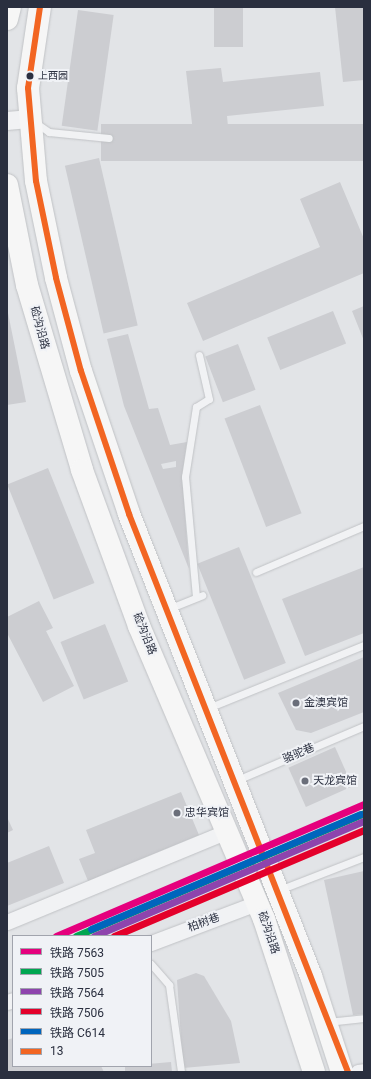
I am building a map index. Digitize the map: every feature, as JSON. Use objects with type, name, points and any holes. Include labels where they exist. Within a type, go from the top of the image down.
[{"type":"highway","points":[[7,19],[10,7]]},
{"type":"highway","points":[[40,7],[28,88],[36,180],[56,278],[81,371],[129,514],[168,609],[204,709],[277,891],[327,1022],[342,1072]]},
{"type":"highway","name":"硷沟沿路","points":[[7,185],[29,292],[82,470],[140,626],[228,831],[257,903],[314,1072]]},
{"type":"street","points":[[7,121],[31,119]]},
{"type":"street","points":[[7,922],[228,831]]},
{"type":"street","name":"柏树巷","points":[[152,943],[257,903]]},
{"type":"street","points":[[358,1072],[364,1071]]},
{"type":"lane","points":[[31,119],[49,132],[109,138]]},
{"type":"lane","points":[[168,609],[199,596],[185,477],[196,407],[209,399],[199,355]]},
{"type":"lane","points":[[256,572],[364,526]]},
{"type":"lane","points":[[204,709],[364,645]]},
{"type":"lane","name":"骆驼巷","points":[[234,782],[364,726]]},
{"type":"lane","points":[[277,891],[364,858]]},
{"type":"lane","points":[[152,965],[169,985],[181,1072]]},
{"type":"lane","points":[[327,1022],[364,1018]]},
{"type":"building","points":[[214,7],[243,7],[243,47],[214,47]]},
{"type":"building","points":[[335,7],[364,7],[364,80],[343,82]]},
{"type":"building","points":[[78,10],[114,15],[97,131],[62,126]]},
{"type":"building","points":[[221,68],[223,82],[320,72],[324,106],[227,116],[229,137],[194,141],[186,71]]},
{"type":"building","points":[[101,124],[364,124],[364,161],[101,161]]},
{"type":"building","points":[[99,158],[138,326],[104,333],[65,166]]},
{"type":"building","points":[[340,182],[364,239],[364,273],[203,341],[187,303],[320,247],[300,199]]},
{"type":"building","points":[[364,306],[364,341],[352,311]]},
{"type":"building","points":[[7,308],[26,402],[7,405]]},
{"type":"building","points":[[333,311],[346,343],[280,370],[267,338]]},
{"type":"building","points":[[128,334],[149,409],[158,408],[170,445],[187,442],[182,475],[189,569],[124,406],[107,339]],"holes":[[[176,461],[176,467],[163,469],[161,464]]]},
{"type":"building","points":[[238,344],[256,390],[223,402],[205,357]]},
{"type":"building","points":[[260,405],[302,513],[266,527],[225,419]]},
{"type":"building","points":[[48,468],[94,583],[54,599],[7,484]]},
{"type":"building","points":[[239,547],[286,663],[244,680],[197,564]]},
{"type":"building","points":[[364,567],[364,633],[305,656],[282,599]]},
{"type":"building","points":[[39,601],[53,628],[46,631],[74,686],[43,702],[7,633],[7,617]]},
{"type":"building","points":[[105,624],[128,681],[84,699],[60,642]]},
{"type":"building","points":[[364,657],[364,712],[311,733],[296,730],[278,693]]},
{"type":"building","points":[[335,747],[352,786],[306,807],[288,768]]},
{"type":"building","points":[[181,792],[199,835],[88,881],[79,859],[95,853],[86,830]]},
{"type":"building","points":[[7,817],[13,830],[7,833]]},
{"type":"building","points":[[49,846],[64,883],[7,906],[7,863]]},
{"type":"building","points":[[364,871],[364,1014],[353,1015],[324,880]]},
{"type":"building","points":[[196,973],[204,976],[231,1021],[240,1063],[183,1068],[177,980]]},
{"type":"building","points":[[12,1038],[12,1067],[102,1067],[104,1072],[7,1072],[7,1040]]},
{"type":"building","points":[[171,1062],[172,1072],[125,1072],[125,1067],[152,1067],[152,1064]]},
{"type":"rail line","name":"7563","points":[[58,935],[364,804]]},
{"type":"rail line","name":"7505","points":[[78,935],[364,813]]},
{"type":"rail line","name":"C614","points":[[91,929],[361,814]]},
{"type":"rail line","name":"7564","points":[[96,935],[364,821]]},
{"type":"rail line","name":"7506","points":[[116,935],[364,830]]},
{"type":"transit line","name":"13","points":[[40,7],[28,88],[36,181],[56,278],[81,371],[129,514],[348,1072]]},
{"type":"place","name":"上西园","points":[[30,76]]},
{"type":"place","name":"金澳宾馆","points":[[296,703]]},
{"type":"place","name":"天龙宾馆","points":[[305,781]]},
{"type":"place","name":"忠华宾馆","points":[[177,813]]}]
